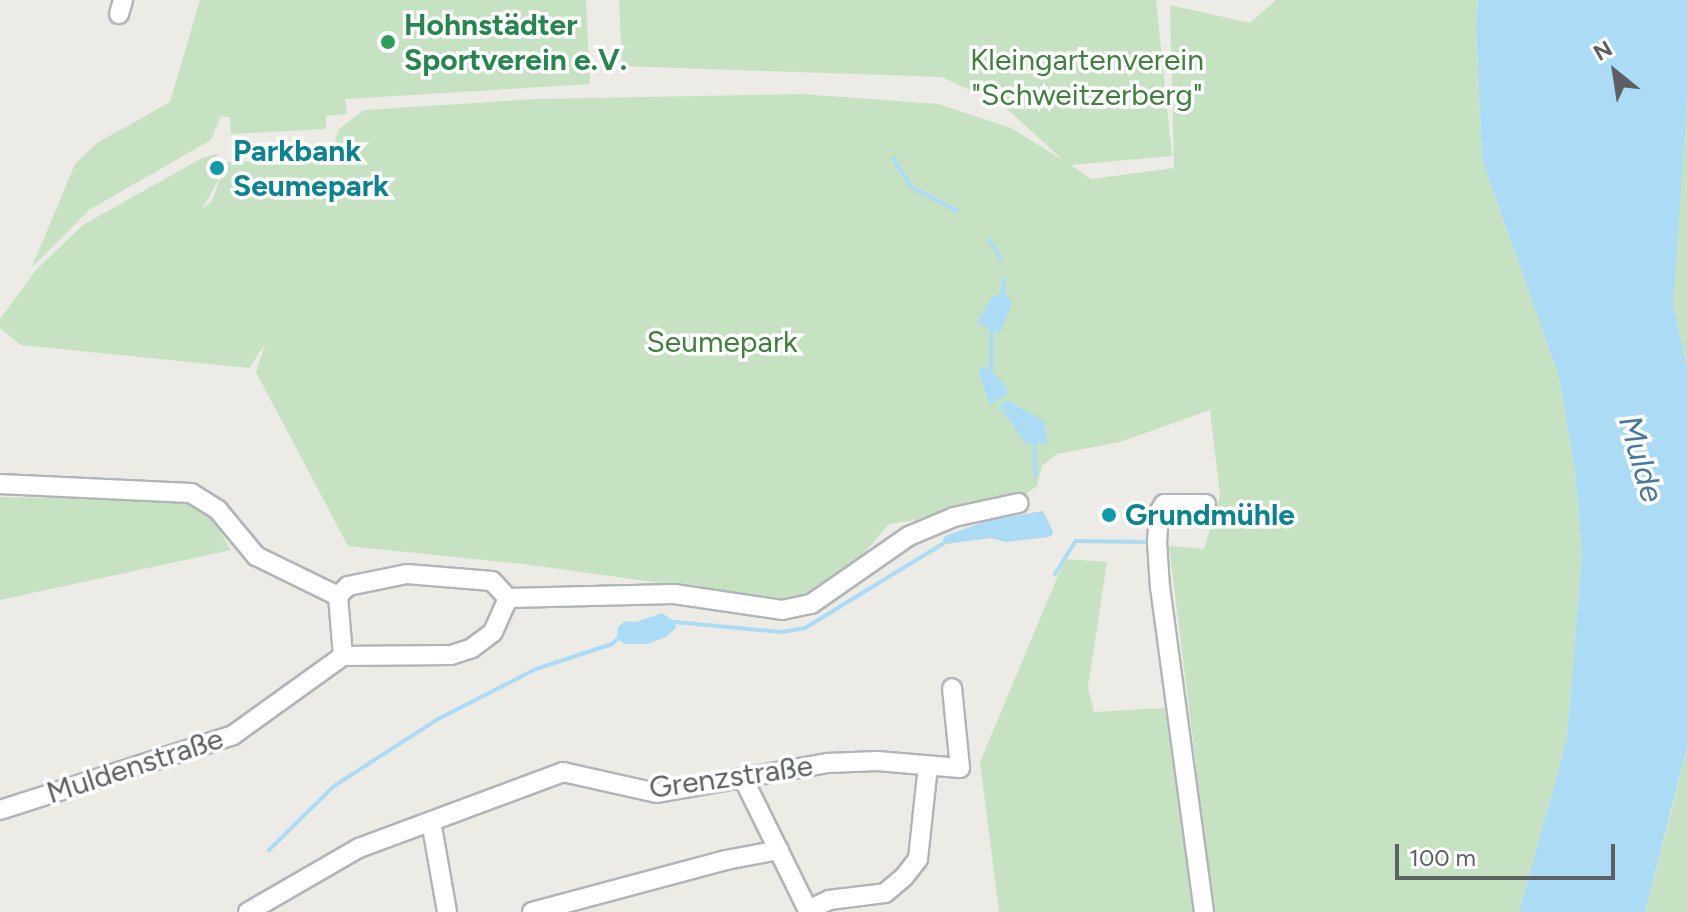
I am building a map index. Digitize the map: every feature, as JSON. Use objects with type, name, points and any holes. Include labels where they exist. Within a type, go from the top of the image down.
[{"type":"street","points":[[0,484],[191,493],[218,510],[256,556],[338,596]]},
{"type":"street","points":[[508,598],[493,632],[472,648],[451,655],[343,656],[338,596],[348,586],[407,574],[492,581],[508,598],[674,594],[782,610],[811,604],[909,536],[954,517],[1019,503]]},
{"type":"street","points":[[1204,912],[1160,588],[1157,542],[1159,512],[1164,504],[1206,504]]},
{"type":"street","name":"Muldenstraße","points":[[0,810],[233,735],[343,656]]},
{"type":"street","name":"Grenzstraße","points":[[248,912],[333,860],[563,772],[657,793],[828,763],[877,761],[960,768],[952,688]]},
{"type":"street","points":[[743,778],[808,911],[829,900],[885,893],[904,877],[918,859],[928,766]]},
{"type":"street","points":[[431,821],[447,912]]},
{"type":"street","points":[[532,912],[726,860],[779,850]]},
{"type":"green space","name":"Hohnstädter Sportverein e.V.","points":[[200,0],[586,0],[590,84],[345,99],[347,114],[326,116],[326,129],[231,134],[230,118],[221,116],[211,140],[89,210],[32,267],[75,164],[97,143],[170,102]]},
{"type":"green space","points":[[619,0],[1156,0],[1172,156],[1071,165],[1091,179],[1174,168],[1170,5],[1250,23],[1276,0],[1478,0],[1476,26],[1482,159],[1559,377],[1575,470],[1582,554],[1567,739],[1519,912],[1214,912],[1169,546],[1204,549],[1220,496],[1210,410],[1120,442],[1057,454],[1042,466],[1037,486],[1010,506],[889,524],[855,564],[791,601],[523,564],[348,546],[256,372],[265,344],[249,368],[21,345],[0,328],[0,319],[36,270],[83,225],[202,158],[217,154],[218,181],[202,209],[212,201],[226,162],[330,159],[338,130],[364,110],[537,99],[802,94],[938,104],[1011,128],[1064,161],[1004,106],[942,77],[622,66]]},
{"type":"green space","points":[[1687,100],[1687,366],[1673,305],[1680,161]]},
{"type":"green space","points":[[0,497],[174,500],[193,506],[212,518],[231,550],[0,600]]},
{"type":"green space","points":[[1065,559],[1107,562],[1088,687],[1094,712],[1165,708],[1193,912],[999,912],[980,762]]},
{"type":"green space","points":[[1687,748],[1687,912],[1645,912],[1672,809]]},
{"type":"water","name":"Mulde","points":[[1478,0],[1687,0],[1687,100],[1673,305],[1687,366],[1687,748],[1645,912],[1519,912],[1567,739],[1582,554],[1575,470],[1559,377],[1482,159],[1476,26]]},
{"type":"water","points":[[1006,293],[1012,304],[1000,333],[977,323],[993,296]]},
{"type":"water","points":[[983,366],[999,378],[1009,393],[990,405],[978,370]]},
{"type":"water","points":[[1007,400],[1044,421],[1047,443],[1026,444],[999,406]]},
{"type":"water","points":[[1043,511],[1052,529],[1053,534],[1049,537],[1006,542],[991,538],[946,544],[943,540],[945,536],[989,520]]},
{"type":"water","points":[[662,613],[675,622],[676,628],[666,637],[647,644],[625,644],[617,639],[618,627],[625,621],[636,622]]},
{"type":"waterway","points":[[893,158],[911,187],[956,210]]},
{"type":"waterway","points":[[990,240],[1001,259]]},
{"type":"waterway","points":[[1003,298],[1004,279]]},
{"type":"waterway","points":[[991,371],[992,324]]},
{"type":"waterway","points":[[1035,442],[1035,477]]},
{"type":"waterway","points":[[1055,574],[1076,541],[1145,542]]},
{"type":"waterway","points":[[675,622],[781,632],[805,628],[944,543]]},
{"type":"waterway","points":[[269,850],[334,786],[438,719],[536,669],[612,644],[617,639]]},
{"type":"place","name":"Hohnstädter Sportverein e.V.","points":[[388,42]]},
{"type":"place","name":"Parkbank Seumepark","points":[[217,168]]},
{"type":"place","name":"Grundmühle","points":[[1109,515]]},
{"type":"park label","name":"Kleingartenverein \"Schweitzerberg\"","points":[[1087,77]]},
{"type":"park label","name":"Seumepark","points":[[722,342]]}]
